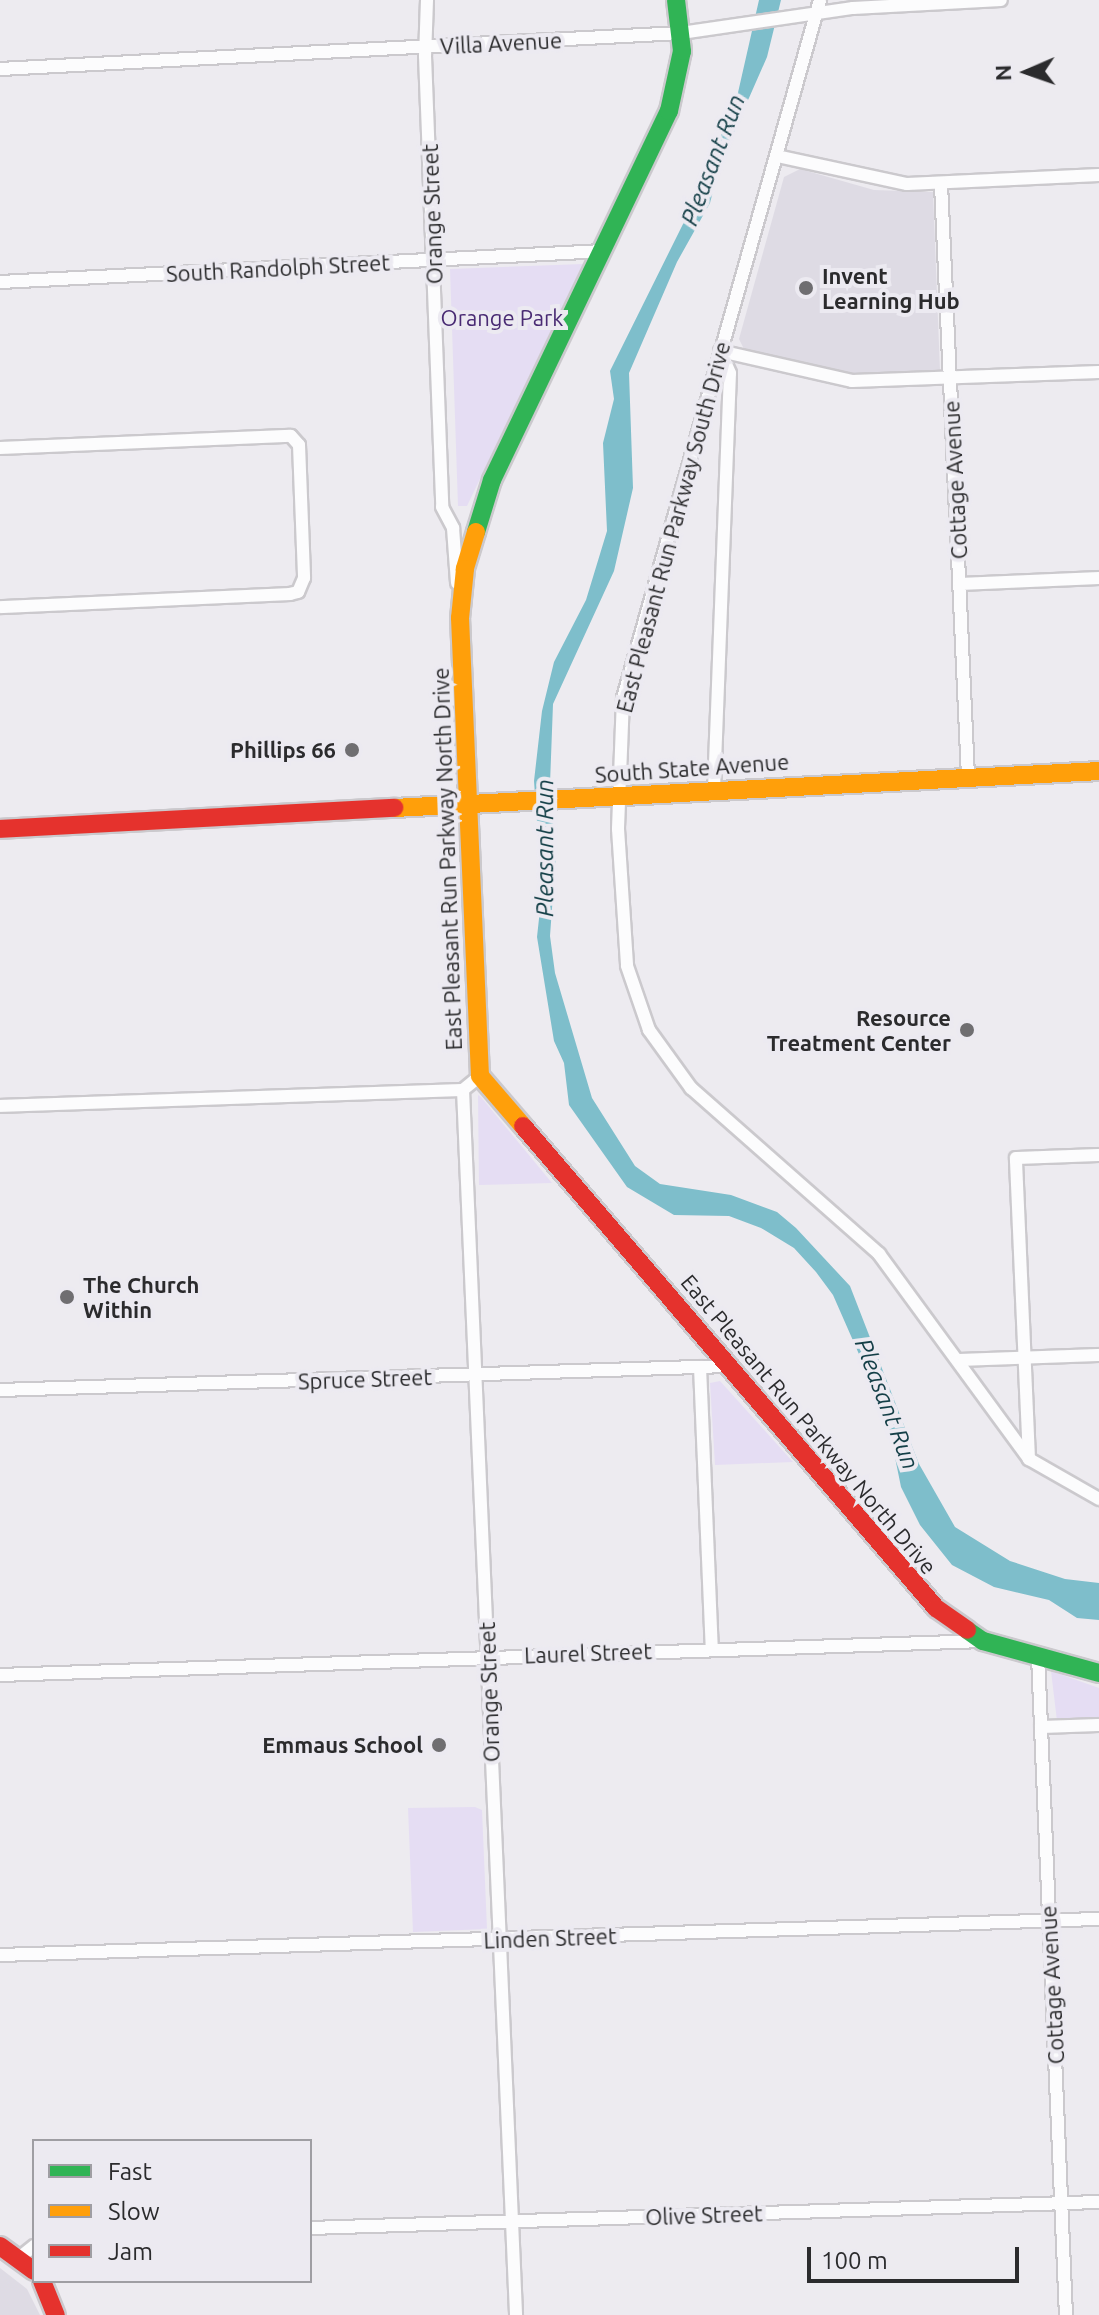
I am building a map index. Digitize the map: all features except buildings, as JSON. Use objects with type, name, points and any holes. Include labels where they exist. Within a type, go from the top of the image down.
[{"type":"street","name":"Orange Street","points":[[427,0],[442,507],[453,528],[460,618]]},
{"type":"street","name":"East Pleasant Run Parkway North Drive","points":[[676,0],[681,33],[679,70],[669,111],[485,497],[465,569],[460,618],[480,1076],[922,1594],[983,1641],[1099,1673]]},
{"type":"street","name":"Villa Avenue","points":[[0,69],[681,33],[801,15],[819,6],[1001,0]]},
{"type":"street","name":"East Pleasant Run Parkway South Drive","points":[[819,6],[626,686],[618,796],[623,945],[637,999],[656,1041],[691,1088],[879,1254],[1029,1459],[1099,1499]]},
{"type":"street","points":[[777,156],[882,181],[941,184],[1099,175]]},
{"type":"street","name":"Cottage Avenue","points":[[941,184],[968,777]]},
{"type":"street","name":"South Randolph Street","points":[[0,282],[604,251]]},
{"type":"street","points":[[720,351],[836,380],[950,379],[1099,372]]},
{"type":"street","points":[[714,789],[730,373],[720,351]]},
{"type":"street","points":[[0,448],[296,439],[302,583],[298,592],[290,594],[0,607]]},
{"type":"street","points":[[960,584],[1099,578]]},
{"type":"street","name":"South State Avenue","points":[[0,829],[501,805],[714,789],[1099,771]]},
{"type":"street","points":[[0,1106],[463,1090],[480,1076]]},
{"type":"street","name":"Orange Street","points":[[463,1090],[516,2315]]},
{"type":"street","points":[[1029,1459],[1016,1158],[1099,1155]]},
{"type":"street","points":[[958,1360],[1099,1355]]},
{"type":"street","name":"Spruce Street","points":[[0,1390],[729,1366]]},
{"type":"street","points":[[700,1367],[712,1649]]},
{"type":"street","name":"Laurel Street","points":[[0,1675],[983,1641]]},
{"type":"street","name":"Cottage Avenue","points":[[1038,1656],[1066,2315]]},
{"type":"street","points":[[1041,1727],[1099,1725]]},
{"type":"street","name":"Linden Street","points":[[0,1955],[1099,1919]]},
{"type":"street","name":"Olive Street","points":[[312,2228],[1099,2202]]},
{"type":"street","points":[[0,2246],[32,2269]]},
{"type":"street","points":[[19,2258],[32,2248]]},
{"type":"street","points":[[43,2283],[56,2315]]},
{"type":"shaded area","points":[[800,169],[874,190],[933,192],[940,371],[855,377],[744,349],[739,339],[784,177]]},
{"type":"shaded area","points":[[0,2268],[27,2289],[40,2315],[0,2315]]},
{"type":"green space","name":"Orange Park","points":[[583,264],[467,506],[458,506],[450,269]]},
{"type":"green space","points":[[478,1095],[481,1097],[552,1183],[479,1185]]},
{"type":"green space","points":[[720,1381],[793,1462],[715,1465],[710,1383]]},
{"type":"green space","points":[[1051,1671],[1099,1688],[1099,1720],[1057,1721]]},
{"type":"green space","points":[[475,1807],[482,1810],[487,1929],[413,1932],[408,1808]]},
{"type":"water","name":"Pleasant Run","points":[[759,0],[781,0],[767,57],[720,164],[710,203],[677,262],[629,373],[633,488],[614,571],[553,704],[550,784],[556,853],[550,936],[555,973],[592,1098],[635,1166],[660,1184],[731,1195],[777,1212],[796,1228],[850,1286],[919,1464],[955,1527],[1010,1561],[1065,1579],[1099,1583],[1099,1620],[1077,1618],[1049,1600],[994,1587],[952,1565],[920,1525],[901,1487],[887,1418],[833,1295],[816,1272],[794,1248],[761,1228],[729,1216],[674,1215],[627,1187],[569,1105],[564,1063],[554,1041],[537,937],[542,891],[534,781],[542,711],[554,662],[586,600],[607,531],[603,443],[614,399],[610,371],[684,222],[737,97]]},
{"type":"traffic: fast","points":[[476,532],[492,480],[669,111],[682,51],[676,0]]},
{"type":"traffic: fast","points":[[967,1630],[983,1641],[1099,1673]]},
{"type":"traffic: slow","points":[[476,532],[465,569],[460,618],[480,1076],[523,1126]]},
{"type":"traffic: slow","points":[[394,808],[1099,771]]},
{"type":"traffic: jam","points":[[0,829],[394,808]]},
{"type":"traffic: jam","points":[[523,1126],[936,1608],[967,1630]]},
{"type":"traffic: jam","points":[[0,2246],[32,2270]]},
{"type":"traffic: jam","points":[[43,2283],[56,2315]]},
{"type":"place","name":"Invent Learning Hub","points":[[806,288]]},
{"type":"place","name":"Phillips 66","points":[[352,750]]},
{"type":"place","name":"Resource Treatment Center","points":[[967,1030]]},
{"type":"place","name":"The Church Within","points":[[67,1297]]},
{"type":"place","name":"Emmaus School","points":[[439,1745]]}]
